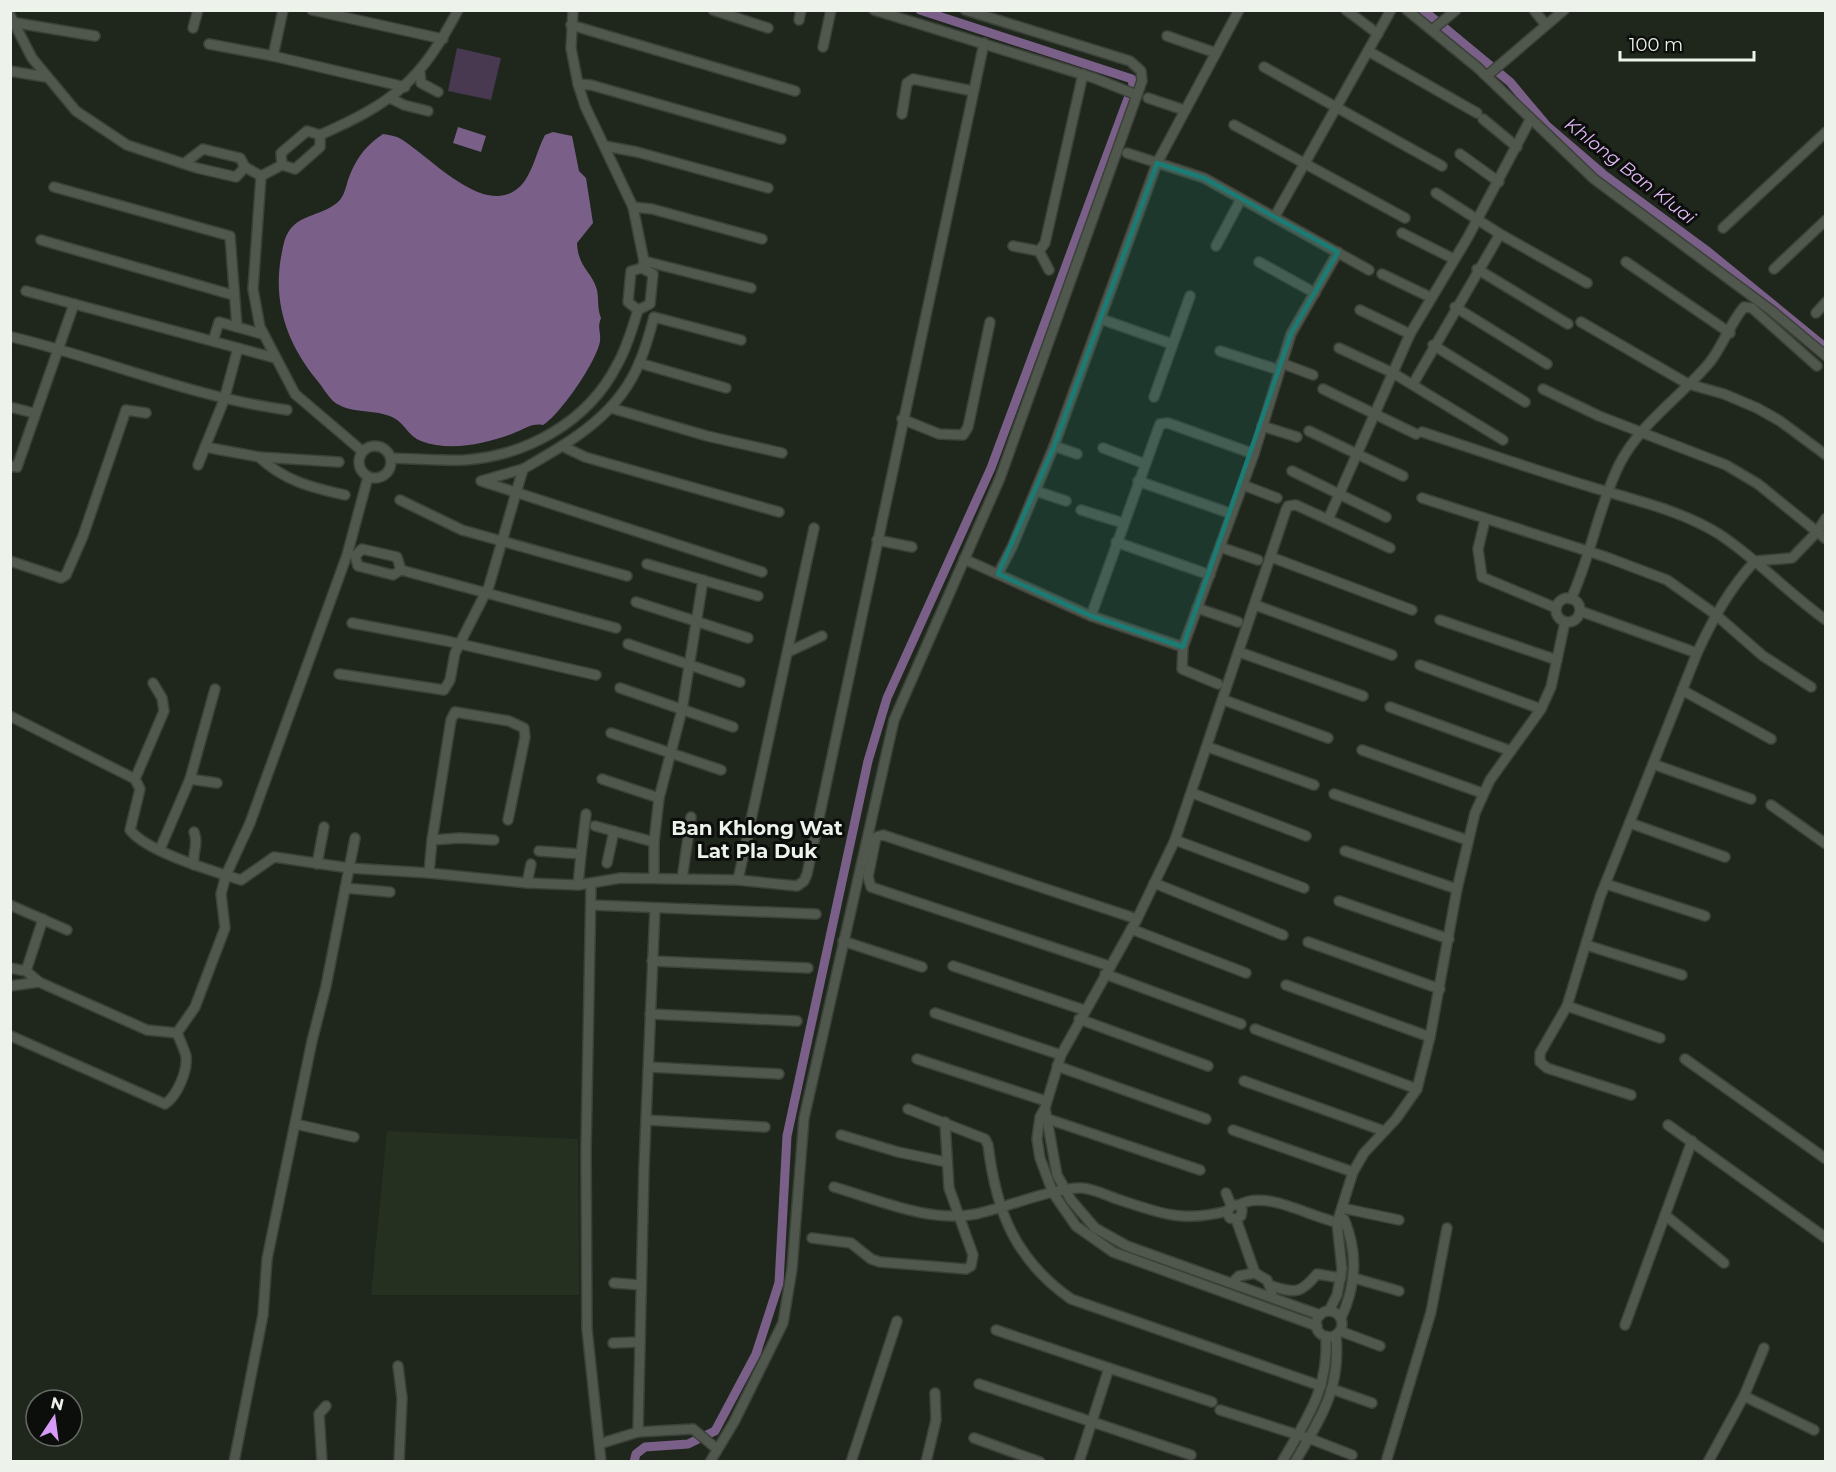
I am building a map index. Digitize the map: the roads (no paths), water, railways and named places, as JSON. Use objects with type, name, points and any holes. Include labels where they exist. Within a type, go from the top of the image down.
[{"type":"street","points":[[193,28],[198,10]]},
{"type":"street","points":[[273,56],[283,10]]},
{"type":"street","points":[[312,10],[443,39]]},
{"type":"street","points":[[282,165],[281,153],[307,131],[320,135],[363,116],[405,87],[420,73],[443,39],[458,10]]},
{"type":"street","points":[[391,458],[387,473],[378,478],[368,477],[359,466],[362,451],[371,446],[381,447],[391,458],[464,460],[512,452],[548,436],[566,425],[603,387],[624,351],[638,310],[650,304],[653,274],[643,264],[633,207],[585,106],[578,84],[571,48],[573,10]]},
{"type":"street","points":[[713,10],[768,28]]},
{"type":"street","points":[[823,47],[831,10]]},
{"type":"street","points":[[874,10],[1083,74],[1136,95]]},
{"type":"street","points":[[710,1461],[714,1445],[771,1352],[783,1323],[792,1269],[804,1118],[894,720],[1011,447],[1142,81],[1141,71],[1130,61],[965,10]]},
{"type":"street","points":[[998,574],[1054,446],[1157,163],[1239,10]]},
{"type":"street","points":[[1346,10],[1378,34]]},
{"type":"street","points":[[1275,216],[1391,10]]},
{"type":"street","points":[[1407,10],[1435,28],[1486,74],[1530,120],[1594,179],[1755,298],[1826,356]]},
{"type":"street","points":[[1534,10],[1546,26]]},
{"type":"street","points":[[1486,74],[1505,61],[1564,10]]},
{"type":"street","points":[[1435,28],[1455,12]]},
{"type":"street","points":[[12,20],[95,36]]},
{"type":"street","points":[[12,20],[45,77],[75,111],[127,145],[186,162],[197,168],[236,177],[245,167]]},
{"type":"street","points":[[571,25],[795,91]]},
{"type":"street","points":[[1167,36],[1216,53]]},
{"type":"street","points":[[208,44],[273,56],[405,87]]},
{"type":"street","points":[[10,716],[135,779],[140,789],[130,830],[137,839],[194,865],[242,880],[274,857],[349,868],[527,883],[578,885],[591,884],[607,878],[654,878],[738,880],[797,886],[804,881],[984,44]]},
{"type":"street","points":[[1368,51],[1480,116],[1517,147]]},
{"type":"street","points":[[1264,67],[1442,166]]},
{"type":"street","points":[[10,71],[45,77]]},
{"type":"street","points":[[420,73],[421,84],[438,92]]},
{"type":"street","points":[[1039,251],[1045,243],[1083,74]]},
{"type":"street","points":[[902,114],[907,83],[913,79],[918,78],[974,91]]},
{"type":"street","points":[[578,84],[591,85],[781,139]]},
{"type":"street","points":[[390,98],[404,105],[428,111]]},
{"type":"street","points":[[1148,98],[1184,110]]},
{"type":"street","points":[[1329,515],[1410,334],[1477,221],[1530,120]]},
{"type":"street","points":[[1234,125],[1405,218]]},
{"type":"street","points":[[1723,228],[1826,132]]},
{"type":"street","points":[[261,176],[282,165],[295,170],[320,147],[320,135]]},
{"type":"street","points":[[605,147],[637,152],[768,188]]},
{"type":"street","points":[[186,162],[203,149],[240,158],[245,167],[261,176]]},
{"type":"street","points":[[1127,153],[1204,178],[1369,270]]},
{"type":"street","points":[[1460,154],[1498,182]]},
{"type":"street","points":[[261,176],[253,289],[262,334],[295,394],[362,451]]},
{"type":"street","points":[[54,187],[230,236],[237,327]]},
{"type":"street","points":[[1436,193],[1477,221],[1587,283]]},
{"type":"street","points":[[1216,246],[1241,199]]},
{"type":"street","points":[[633,207],[652,209],[762,239]]},
{"type":"street","points":[[1774,269],[1826,220]]},
{"type":"street","points":[[1402,233],[1454,259]]},
{"type":"street","points":[[1413,384],[1477,269],[1500,234]]},
{"type":"street","points":[[41,240],[233,295]]},
{"type":"street","points":[[1013,246],[1039,251]]},
{"type":"street","points":[[1039,251],[1049,270]]},
{"type":"street","points":[[1218,684],[1182,669],[1180,659],[1183,647],[1254,454],[1291,334],[1338,252]]},
{"type":"street","points":[[1259,262],[1315,292]]},
{"type":"street","points":[[1626,262],[1730,333]]},
{"type":"street","points":[[638,310],[628,302],[631,271],[643,264],[751,288]]},
{"type":"street","points":[[1477,269],[1568,324]]},
{"type":"street","points":[[1382,274],[1430,297]]},
{"type":"street","points":[[26,291],[275,358]]},
{"type":"street","points":[[1154,397],[1190,296]]},
{"type":"street","points":[[1816,314],[1826,302]]},
{"type":"street","points":[[10,466],[17,467],[34,413],[60,349],[74,303]]},
{"type":"street","points":[[1455,307],[1547,364]]},
{"type":"street","points":[[1571,599],[1590,552],[1608,491],[1620,462],[1640,433],[1710,362],[1744,308],[1752,308],[1817,366]]},
{"type":"street","points":[[1360,310],[1410,334]]},
{"type":"street","points":[[741,340],[654,317],[639,363],[611,408],[582,434],[523,469],[482,481],[515,494],[762,572]]},
{"type":"street","points":[[1101,319],[1172,344]]},
{"type":"street","points":[[213,341],[219,322],[262,334]]},
{"type":"street","points":[[902,419],[939,434],[963,435],[969,420],[990,322]]},
{"type":"street","points":[[1581,322],[1688,384],[1724,394],[1757,408],[1780,421],[1826,455]]},
{"type":"street","points":[[12,337],[60,349],[224,400],[287,410]]},
{"type":"street","points":[[1433,345],[1525,402]]},
{"type":"street","points":[[198,465],[224,400],[238,348]]},
{"type":"street","points":[[1339,348],[1413,384],[1503,440]]},
{"type":"street","points":[[1220,351],[1313,375]]},
{"type":"street","points":[[639,363],[726,388]]},
{"type":"street","points":[[1323,389],[1419,433],[1608,491],[1694,521],[1719,534],[1755,561],[1795,598],[1826,620]]},
{"type":"street","points":[[1543,389],[1640,433],[1726,465],[1765,489],[1826,539]]},
{"type":"street","points":[[10,407],[34,413]]},
{"type":"street","points":[[611,408],[707,436],[782,453]]},
{"type":"street","points":[[10,561],[61,578],[66,574],[83,536],[126,410],[146,413]]},
{"type":"street","points":[[1091,616],[1138,481],[1158,429],[1163,423],[1254,454]]},
{"type":"street","points":[[1262,426],[1297,437]]},
{"type":"street","points":[[1309,431],[1403,476]]},
{"type":"street","points":[[562,446],[585,457],[779,512]]},
{"type":"street","points":[[1054,446],[1077,454]]},
{"type":"street","points":[[206,447],[260,457],[339,462]]},
{"type":"street","points":[[1103,448],[1145,464]]},
{"type":"street","points":[[260,457],[288,478],[311,488],[345,495]]},
{"type":"street","points":[[339,674],[444,690],[450,680],[459,643],[487,592],[523,469]]},
{"type":"street","points":[[1292,471],[1386,517]]},
{"type":"street","points":[[177,1033],[195,1007],[225,928],[221,894],[226,875],[250,823],[351,556],[368,477]]},
{"type":"street","points":[[1138,481],[1232,513]]},
{"type":"street","points":[[1243,485],[1277,498]]},
{"type":"street","points":[[1036,491],[1066,501]]},
{"type":"street","points":[[1422,498],[1590,552],[1667,580],[1715,614],[1763,656],[1811,687]]},
{"type":"street","points":[[400,500],[462,530],[627,576]]},
{"type":"street","points":[[1380,1346],[1334,1334],[1113,1252],[1095,1242],[1076,1226],[1053,1193],[1040,1158],[1037,1139],[1061,1054],[1137,919],[1175,840],[1224,700],[1286,510],[1291,505],[1390,548]]},
{"type":"street","points":[[1081,510],[1123,523]]},
{"type":"street","points":[[1631,1095],[1542,1065],[1540,1053],[1567,1006],[1605,884],[1697,653],[1715,614],[1733,585],[1755,561],[1792,558],[1817,532],[1826,518]]},
{"type":"street","points":[[1485,520],[1478,549],[1482,577],[1556,608]]},
{"type":"street","points":[[738,880],[814,528]]},
{"type":"street","points":[[877,540],[912,547]]},
{"type":"street","points":[[1116,542],[1210,575]]},
{"type":"street","points":[[1220,547],[1258,560]]},
{"type":"street","points":[[351,556],[362,549],[397,557],[401,570]]},
{"type":"street","points":[[351,556],[358,567],[393,575],[401,570],[616,628]]},
{"type":"street","points":[[1271,557],[1412,610]]},
{"type":"street","points":[[964,559],[1091,616],[1183,647]]},
{"type":"street","points":[[648,564],[758,596]]},
{"type":"street","points":[[654,878],[654,842],[659,798],[682,710],[703,580]]},
{"type":"street","points":[[1571,599],[1578,604],[1580,611],[1573,621],[1565,622],[1558,617],[1556,608],[1560,601],[1571,599]]},
{"type":"street","points":[[636,602],[748,638]]},
{"type":"street","points":[[1254,605],[1392,655]]},
{"type":"street","points":[[1197,608],[1238,622]]},
{"type":"street","points":[[1580,611],[1697,653]]},
{"type":"street","points":[[1440,620],[1557,660]]},
{"type":"street","points":[[1317,1326],[1337,1295],[1341,1278],[1342,1217],[1353,1172],[1383,1131],[1409,1103],[1417,1089],[1440,989],[1467,840],[1482,793],[1541,709],[1551,687],[1565,622]]},
{"type":"street","points":[[352,623],[459,643],[596,675]]},
{"type":"street","points":[[788,652],[822,636]]},
{"type":"street","points":[[628,644],[740,682]]},
{"type":"street","points":[[1239,652],[1363,696]]},
{"type":"street","points":[[1420,665],[1541,709]]},
{"type":"street","points":[[135,779],[164,711],[162,698],[153,683]]},
{"type":"street","points":[[620,688],[733,727]]},
{"type":"street","points":[[160,849],[190,779],[215,689]]},
{"type":"street","points":[[1682,690],[1771,739]]},
{"type":"street","points":[[1224,700],[1328,738]]},
{"type":"street","points":[[1390,706],[1511,751]]},
{"type":"street","points":[[429,873],[451,720],[455,712],[509,721],[524,728],[525,737],[508,820]]},
{"type":"street","points":[[611,733],[721,770]]},
{"type":"street","points":[[1208,747],[1314,785]]},
{"type":"street","points":[[1362,750],[1482,793]]},
{"type":"street","points":[[1653,764],[1751,800]]},
{"type":"street","points":[[190,779],[217,783]]},
{"type":"street","points":[[602,779],[659,798]]},
{"type":"street","points":[[1192,793],[1306,836]]},
{"type":"street","points":[[1334,794],[1467,840]]},
{"type":"street","points":[[1771,805],[1826,844]]},
{"type":"street","points":[[578,885],[586,814]]},
{"type":"street","points":[[682,879],[691,817]]},
{"type":"street","points":[[1630,823],[1725,857]]},
{"type":"street","points":[[595,826],[654,842]]},
{"type":"street","points":[[317,864],[324,827]]},
{"type":"street","points":[[607,863],[614,831]]},
{"type":"street","points":[[194,832],[196,838],[192,856],[194,865]]},
{"type":"street","points":[[1137,919],[883,835],[876,837],[868,877],[872,887],[1107,970],[1241,1024]]},
{"type":"street","points":[[234,1461],[263,1315],[267,1259],[355,838]]},
{"type":"street","points":[[432,840],[460,838],[494,840]]},
{"type":"street","points":[[1175,840],[1304,888]]},
{"type":"street","points":[[539,850],[581,854]]},
{"type":"street","points":[[1345,851],[1457,889]]},
{"type":"street","points":[[527,883],[531,864]]},
{"type":"street","points":[[591,884],[586,1151],[587,1329],[601,1461]]},
{"type":"street","points":[[1154,884],[1283,935]]},
{"type":"street","points":[[1605,884],[1706,916]]},
{"type":"street","points":[[345,888],[390,892]]},
{"type":"street","points":[[1339,901],[1449,939]]},
{"type":"street","points":[[10,905],[67,930]]},
{"type":"street","points":[[591,905],[816,914]]},
{"type":"street","points":[[638,1432],[641,1284],[655,908]]},
{"type":"street","points":[[26,971],[43,919]]},
{"type":"street","points":[[1131,929],[1246,973]]},
{"type":"street","points":[[843,941],[922,967]]},
{"type":"street","points":[[1308,942],[1440,989]]},
{"type":"street","points":[[1586,945],[1682,975]]},
{"type":"street","points":[[652,961],[808,968]]},
{"type":"street","points":[[953,966],[1084,1010]]},
{"type":"street","points":[[10,968],[26,971],[39,982],[147,1030],[177,1033]]},
{"type":"street","points":[[10,986],[39,982]]},
{"type":"street","points":[[1286,986],[1430,1037]]},
{"type":"street","points":[[1567,1006],[1660,1038]]},
{"type":"street","points":[[935,1012],[1061,1054]]},
{"type":"street","points":[[650,1014],[797,1021]]},
{"type":"street","points":[[1079,1019],[1208,1066]]},
{"type":"street","points":[[1255,1029],[1417,1089]]},
{"type":"street","points":[[11,1036],[165,1104],[174,1098],[184,1070],[186,1057],[177,1033]]},
{"type":"street","points":[[917,1059],[1200,1170]]},
{"type":"street","points":[[1685,1059],[1826,1159]]},
{"type":"street","points":[[1057,1066],[1206,1119]]},
{"type":"street","points":[[649,1067],[779,1074]]},
{"type":"street","points":[[1244,1081],[1383,1131]]},
{"type":"street","points":[[908,1109],[985,1139],[1000,1208],[1010,1230],[1035,1268],[1052,1286],[1071,1299],[1321,1386]]},
{"type":"street","points":[[1045,1111],[1052,1155],[1064,1190],[1084,1217],[1110,1238],[1273,1298],[1341,1318]]},
{"type":"street","points":[[647,1120],[765,1127]]},
{"type":"street","points":[[813,1238],[851,1243],[872,1259],[880,1262],[966,1269],[971,1266],[973,1256],[949,1188],[945,1122]]},
{"type":"street","points":[[295,1124],[354,1137]]},
{"type":"street","points":[[1668,1125],[1826,1238]]},
{"type":"street","points":[[1233,1130],[1353,1172]]},
{"type":"street","points":[[841,1135],[898,1152],[946,1162]]},
{"type":"street","points":[[1624,1325],[1692,1142]]},
{"type":"street","points":[[834,1187],[910,1209],[957,1215],[1000,1208],[1064,1190],[1091,1190],[1179,1218],[1197,1218],[1257,1200],[1342,1217],[1399,1220]]},
{"type":"street","points":[[1226,1193],[1232,1207],[1230,1218],[1236,1219],[1255,1273]]},
{"type":"street","points":[[1665,1215],[1724,1263]]},
{"type":"street","points":[[1282,1461],[1312,1411],[1321,1386],[1327,1354],[1354,1278],[1354,1261],[1342,1217]]},
{"type":"street","points":[[1386,1461],[1431,1312],[1447,1228]]},
{"type":"street","points":[[1197,1282],[1200,1272]]},
{"type":"street","points":[[1232,1283],[1239,1276],[1255,1273],[1268,1280],[1272,1286],[1273,1298]]},
{"type":"street","points":[[1272,1286],[1297,1291],[1306,1288],[1317,1274],[1341,1278]]},
{"type":"street","points":[[1354,1278],[1399,1291]]},
{"type":"street","points":[[614,1283],[641,1284]]},
{"type":"street","points":[[851,1461],[897,1321]]},
{"type":"street","points":[[996,1330],[1212,1402]]},
{"type":"street","points":[[1295,1461],[1311,1439],[1332,1389],[1337,1350],[1334,1334]]},
{"type":"street","points":[[613,1343],[640,1342]]},
{"type":"street","points":[[1708,1461],[1744,1396],[1764,1348]]},
{"type":"street","points":[[398,1366],[402,1398],[399,1461]]},
{"type":"street","points":[[1079,1461],[1109,1368]]},
{"type":"street","points":[[979,1384],[1191,1455]]},
{"type":"street","points":[[1332,1389],[1372,1402]]},
{"type":"street","points":[[926,1461],[936,1420],[935,1393]]},
{"type":"street","points":[[1744,1396],[1814,1430]]},
{"type":"street","points":[[322,1461],[319,1414],[326,1406]]},
{"type":"street","points":[[1220,1410],[1311,1439],[1352,1455]]},
{"type":"street","points":[[599,1443],[638,1432],[688,1428],[699,1432],[714,1445]]},
{"type":"street","points":[[975,1438],[1040,1461]]},
{"type":"waterway","points":[[634,1462],[636,1454],[645,1447],[688,1444],[715,1431],[756,1354],[779,1283],[787,1136],[868,761],[887,698],[991,468],[1133,85],[1132,79],[920,10]]},
{"type":"waterway","name":"Khlong Ban Kluai","points":[[1423,10],[1510,82],[1547,126],[1603,174],[1706,250],[1826,348]]},
{"type":"district","name":"Ban Khlong Wat Lat Pla Duk","points":[[757,840]]}]
